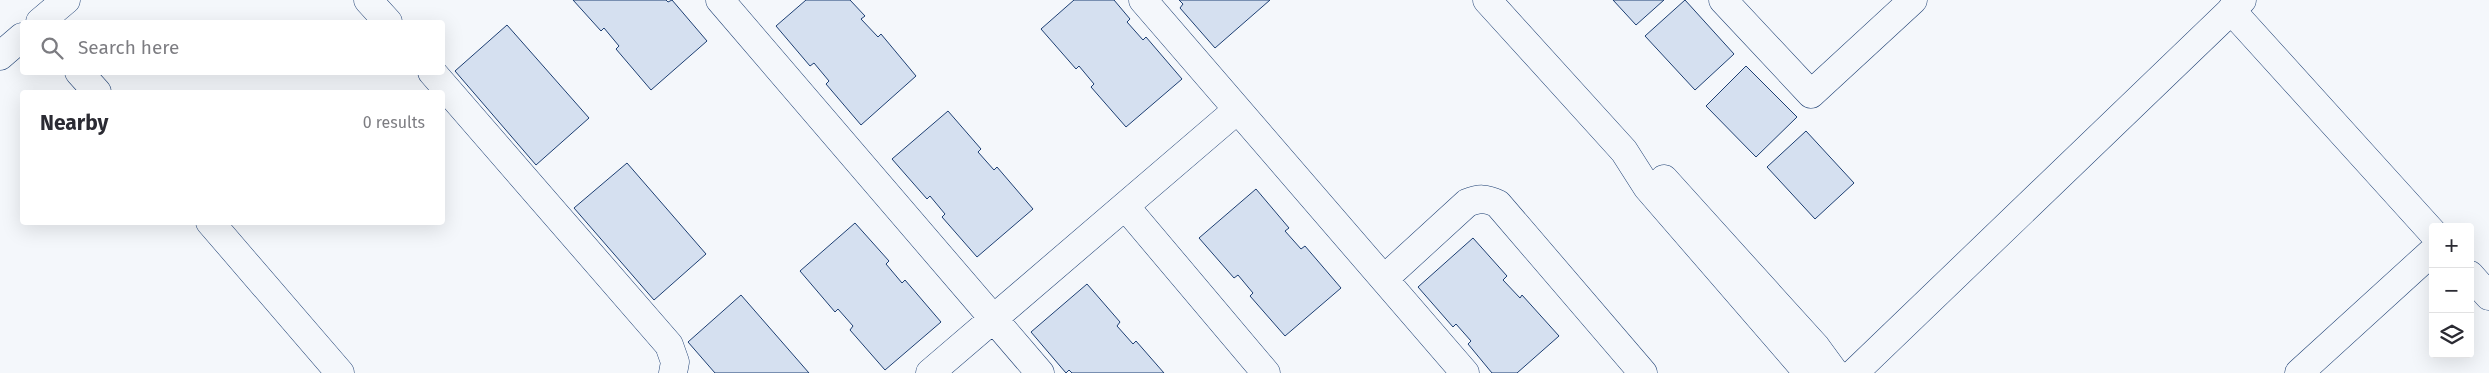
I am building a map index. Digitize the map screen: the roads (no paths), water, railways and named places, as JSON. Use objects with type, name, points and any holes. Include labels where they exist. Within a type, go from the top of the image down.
[{"type":"street","points":[[42,20],[66,0]]},
{"type":"street","points":[[368,0],[386,20]]},
{"type":"street","points":[[720,0],[1040,373]]},
{"type":"street","points":[[1143,0],[1465,373]]},
{"type":"street","points":[[1486,0],[1624,151],[1647,187],[1808,373]]},
{"type":"street","points":[[1723,0],[1810,94],[1913,0]]},
{"type":"street","points":[[1854,373],[2236,5],[2429,228]]},
{"type":"street","points":[[0,56],[20,39]]},
{"type":"street","points":[[82,75],[95,90]]},
{"type":"street","points":[[435,75],[669,345],[675,362],[673,373]]},
{"type":"street","points":[[930,373],[1237,110]]},
{"type":"street","points":[[1624,151],[1662,176],[1816,347],[1835,373]]},
{"type":"street","points":[[1384,279],[1467,202],[1477,199],[1488,199],[1498,204],[1643,373]]},
{"type":"street","points":[[1125,206],[1266,373]]},
{"type":"street","points":[[213,225],[340,373]]},
{"type":"street","points":[[2299,373],[2429,255]]},
{"type":"street","points":[[2474,279],[2489,296]]}]
